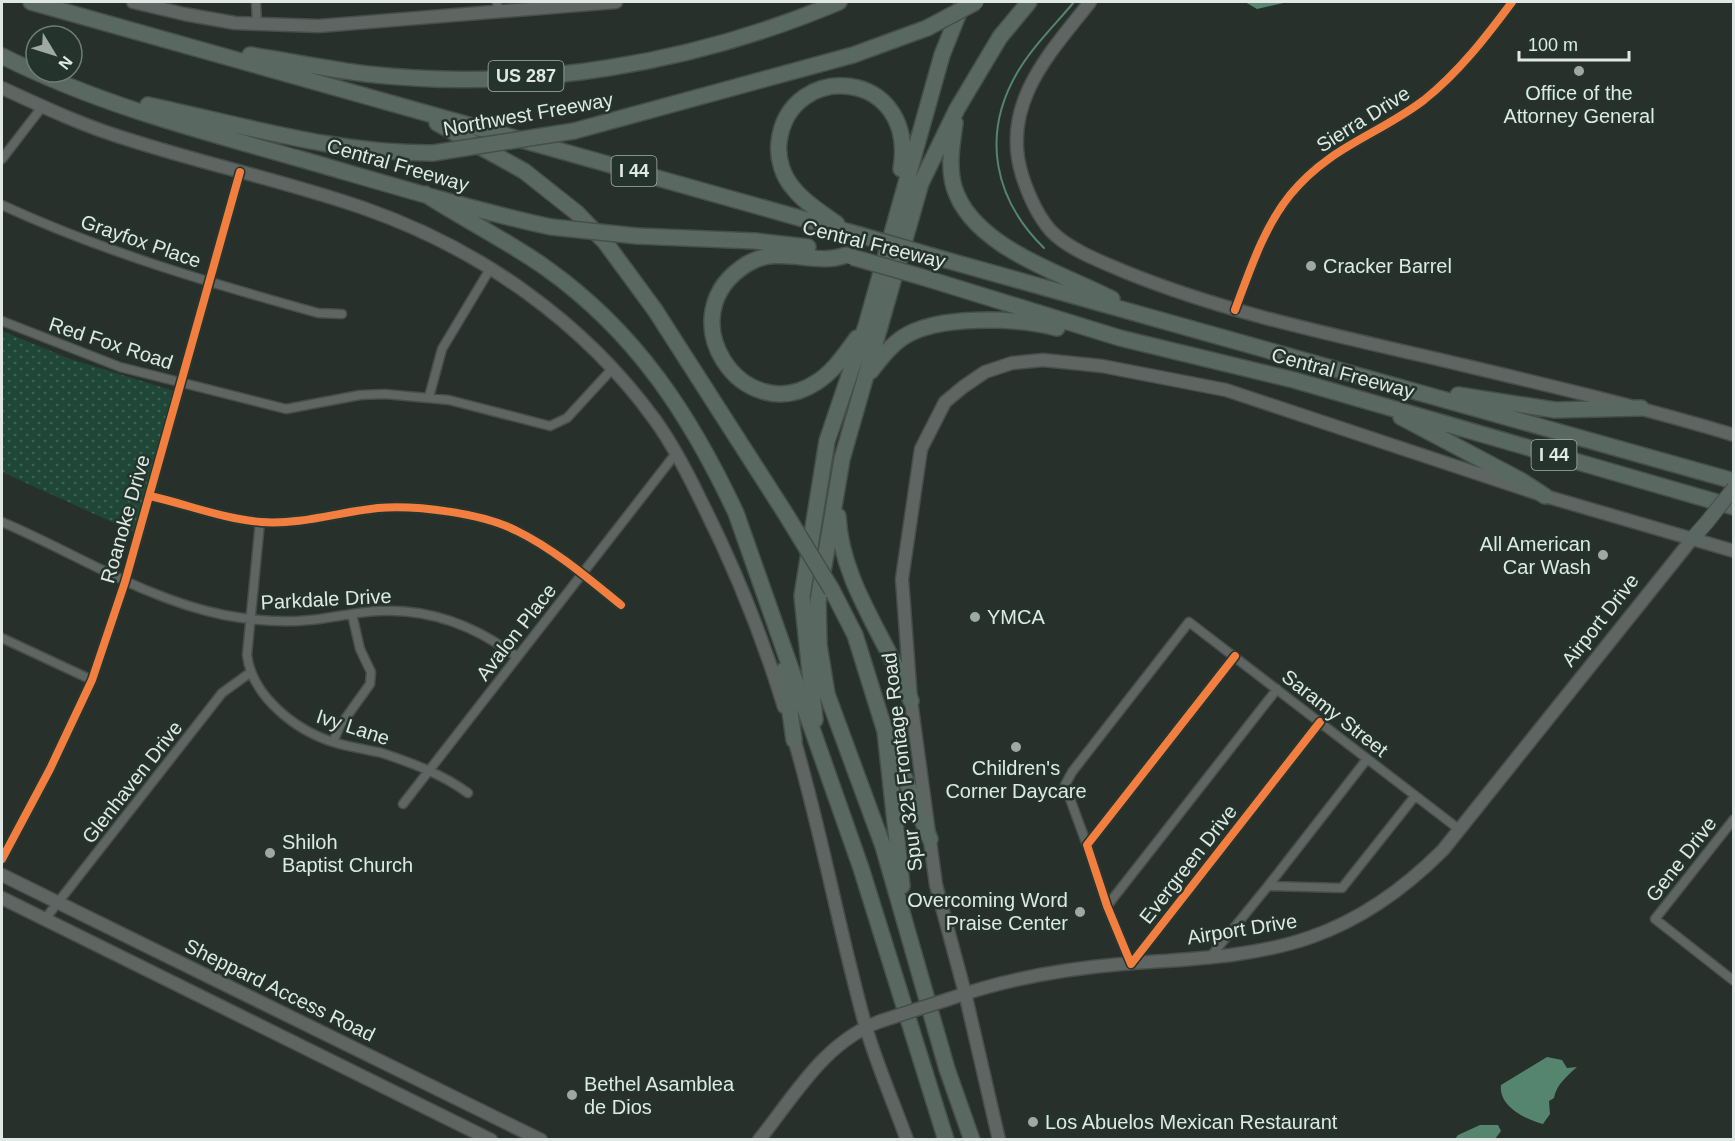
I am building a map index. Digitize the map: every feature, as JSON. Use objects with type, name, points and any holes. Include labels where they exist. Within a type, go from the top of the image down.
[{"type":"highway","name":"Central Freeway","points":[[31,2],[1734,481]]},
{"type":"highway","name":"Northwest Freeway","points":[[179,43],[368,74],[469,78],[518,77],[585,71],[673,56],[740,38],[839,2]]},
{"type":"highway","points":[[818,746],[802,596],[827,441],[866,326],[942,55],[964,2]]},
{"type":"highway","name":"Northwest Freeway","points":[[75,90],[320,144],[362,150],[433,153],[574,130],[853,55],[927,28],[976,2]]},
{"type":"highway","points":[[972,1140],[947,1069],[883,846],[827,694],[819,645],[818,601],[836,485],[921,183],[957,110],[1000,38],[1029,2]]},
{"type":"highway","name":"Central Freeway","points":[[2,56],[75,90],[192,128],[551,227],[637,236],[779,243],[849,256],[1120,338],[1375,403],[1734,507]]},
{"type":"highway","points":[[845,230],[802,199],[793,189],[779,158],[780,136],[789,115],[798,102],[820,90],[849,86],[862,89],[879,99],[893,113],[903,135],[904,153],[896,201],[897,210]]},
{"type":"highway","points":[[408,108],[524,171],[590,225],[634,279],[832,590],[855,635],[885,731],[930,839]]},
{"type":"highway","points":[[957,110],[951,156],[952,179],[958,198],[976,223],[1012,249],[1142,314]]},
{"type":"highway","points":[[425,194],[545,268],[578,292],[632,346],[660,379],[713,464],[736,513],[861,868],[946,1140]]},
{"type":"highway","points":[[849,256],[836,259],[783,254],[749,262],[730,277],[717,297],[711,320],[714,342],[726,366],[743,382],[771,392],[786,392],[815,384],[828,375],[866,326]]},
{"type":"highway","points":[[865,378],[885,353],[904,336],[926,327],[944,324],[990,321],[1040,324],[1098,338],[1120,338]]},
{"type":"highway","points":[[1387,383],[1555,410],[1641,408]]},
{"type":"highway","points":[[1375,403],[1522,481],[1545,496]]},
{"type":"highway","points":[[836,485],[839,536],[848,570],[898,666],[911,701]]},
{"type":"highway","points":[[778,631],[794,740]]},
{"type":"highway","points":[[885,731],[907,928]]},
{"type":"main road","points":[[133,2],[184,14],[257,25],[319,26],[498,6],[616,2]]},
{"type":"main road","name":"Central Freeway","points":[[1090,2],[1038,68],[1025,92],[1017,123],[1017,159],[1036,208],[1052,232],[1093,259],[1205,302],[1641,408],[1734,435]]},
{"type":"main road","points":[[2,88],[128,140],[376,213],[430,235],[532,296],[573,329],[613,368],[655,420],[677,453],[727,551],[771,664],[812,799],[837,916],[866,1027],[907,1140]]},
{"type":"main road","name":"Spur 325 Frontage Road","points":[[999,1140],[965,993],[936,885],[911,701],[902,579],[921,449],[945,402],[985,372],[1012,363],[1043,360],[1102,366],[1226,390],[1545,496]]},
{"type":"main road","name":"Airport Drive","points":[[759,1140],[836,1044],[881,1021],[1004,981],[1061,970],[1256,950],[1310,938],[1356,918],[1379,905],[1422,871],[1460,830],[1734,488]]},
{"type":"main road","points":[[1545,496],[1734,551]]},
{"type":"main road","name":"Sheppard Access Road","points":[[2,875],[541,1140]]},
{"type":"main road","name":"Sheppard Access Road","points":[[2,898],[491,1140]]},
{"type":"street","points":[[256,2],[257,25]]},
{"type":"street","name":"Sierra Drive","points":[[1235,310],[1269,227],[1291,194],[1345,146],[1406,111],[1438,88],[1460,66],[1512,2]]},
{"type":"street","points":[[2,159],[42,106]]},
{"type":"street","name":"Roanoke Drive","points":[[2,859],[50,769],[92,680],[125,582],[240,172]]},
{"type":"street","name":"Grayfox Place","points":[[2,205],[84,241],[209,282],[318,313],[342,314]]},
{"type":"street","points":[[429,397],[442,349],[490,269]]},
{"type":"street","name":"Red Fox Road","points":[[2,321],[120,367],[286,409],[360,395],[429,397],[550,426],[567,418],[613,368]]},
{"type":"street","name":"Avalon Place","points":[[403,804],[677,453]]},
{"type":"street","points":[[150,496],[260,522],[294,522],[378,508],[417,507],[467,516],[516,530],[582,574],[621,605]]},
{"type":"street","name":"Parkdale Drive","points":[[2,522],[125,582],[186,605],[251,620],[308,621],[380,611],[427,614],[466,625],[492,638],[517,657]]},
{"type":"street","name":"Ivy Lane","points":[[260,522],[247,655],[251,672],[264,693],[288,718],[306,730],[333,742],[381,753],[429,770],[468,793]]},
{"type":"street","points":[[333,742],[340,726],[370,684],[370,672],[360,649],[352,614]]},
{"type":"street","name":"Saramy Street","points":[[1189,622],[1460,830]]},
{"type":"street","name":"Evergreen Drive","points":[[1189,622],[1072,772],[1065,785],[1107,906],[1131,964],[1320,722]]},
{"type":"street","points":[[2,638],[92,680]]},
{"type":"street","points":[[1087,845],[1235,656]]},
{"type":"street","name":"Glenhaven Drive","points":[[45,919],[222,693],[251,672]]},
{"type":"street","name":"Evergreen Drive","points":[[1107,906],[1277,688]]},
{"type":"street","points":[[1211,956],[1367,759]]},
{"type":"street","points":[[1268,886],[1342,888],[1415,796]]},
{"type":"street","name":"Gene Drive","points":[[1734,819],[1655,920],[1734,981]]},
{"type":"shaded area","points":[[1245,2],[1288,2],[1257,9]]},
{"type":"shaded area","points":[[2,331],[70,359],[174,391],[134,532],[2,472]]},
{"type":"shaded area","points":[[1547,1057],[1562,1060],[1567,1068],[1577,1067],[1557,1089],[1554,1098],[1549,1101],[1550,1114],[1543,1124],[1521,1115],[1508,1106],[1501,1093],[1501,1085]]},
{"type":"shaded area","points":[[1480,1125],[1498,1125],[1501,1131],[1495,1139],[1455,1139],[1458,1135]]},
{"type":"waterway","points":[[1044,248],[1027,229],[1004,187],[998,165],[999,120],[1006,96],[1023,63],[1074,2]]},
{"type":"cycle path","points":[[1235,310],[1265,235],[1281,207],[1305,178],[1321,164],[1407,112],[1437,89],[1471,54],[1512,2]]},
{"type":"cycle path","points":[[2,859],[50,769],[92,680],[125,582],[240,172]]},
{"type":"cycle path","points":[[150,496],[219,515],[261,522],[291,522],[394,507],[430,509],[486,519],[517,531],[544,546],[621,605]]},
{"type":"cycle path","points":[[1235,656],[1087,845],[1107,906],[1131,964],[1320,722]]},
{"type":"place","name":"Office of the Attorney General","points":[[1579,71]]},
{"type":"place","name":"Cracker Barrel","points":[[1311,266]]},
{"type":"place","name":"All American Car Wash","points":[[1603,555]]},
{"type":"place","name":"YMCA","points":[[975,617]]},
{"type":"place","name":"Children's Corner Daycare","points":[[1016,747]]},
{"type":"place","name":"Shiloh Baptist Church","points":[[270,853]]},
{"type":"place","name":"Overcoming Word Praise Center","points":[[1080,912]]},
{"type":"place","name":"Bethel Asamblea de Dios","points":[[572,1095]]},
{"type":"place","name":"Los Abuelos Mexican Restaurant","points":[[1033,1122]]}]
